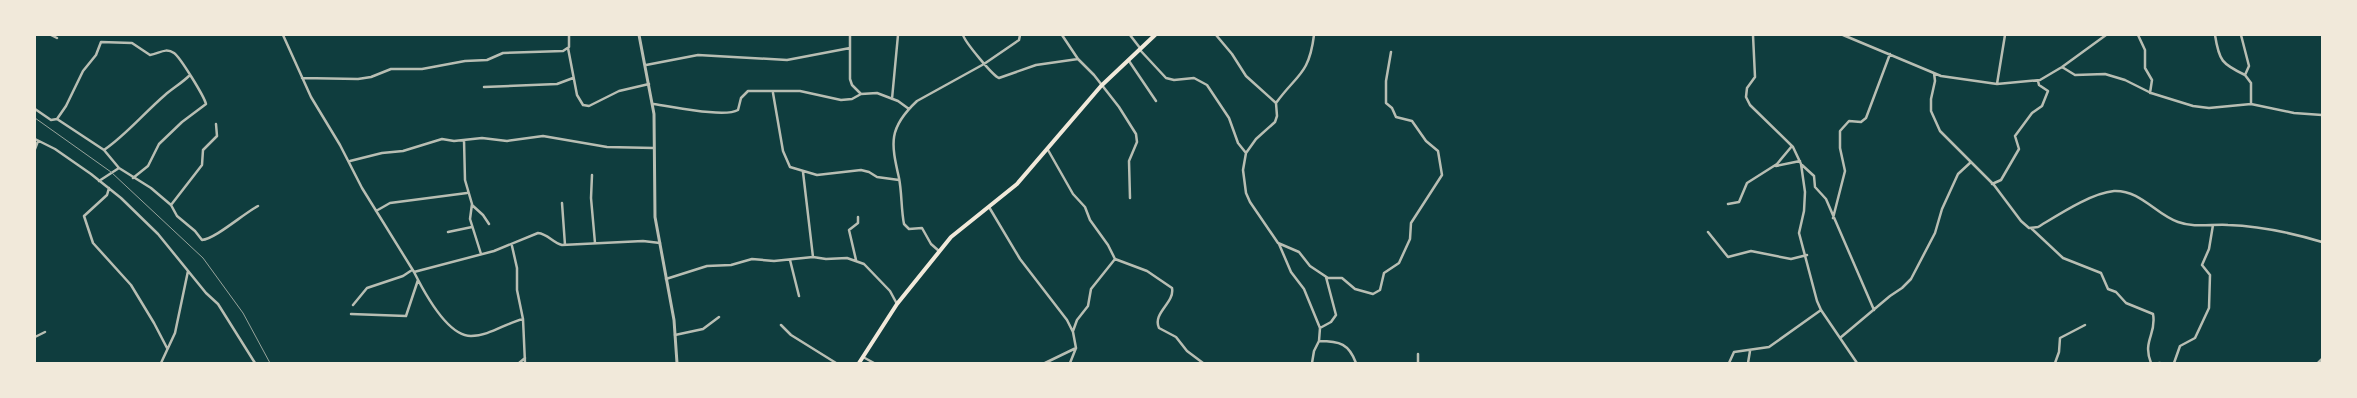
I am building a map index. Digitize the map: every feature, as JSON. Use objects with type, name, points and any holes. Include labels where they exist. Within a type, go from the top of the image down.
[{"type":"main road","points":[[859,363],[897,304],[951,237],[1017,184],[1101,86],[1139,48],[1155,35]]},
{"type":"street","points":[[51,35],[57,38]]},
{"type":"street","points":[[283,35],[311,97],[376,211],[440,316],[451,326],[466,335],[481,334],[523,319]]},
{"type":"street","points":[[569,35],[568,48],[573,78],[579,101],[586,106],[619,91],[650,84]]},
{"type":"street","points":[[639,35],[653,104],[656,148],[654,200],[675,335],[677,363]]},
{"type":"street","points":[[850,35],[850,79],[852,85],[862,94]]},
{"type":"street","points":[[892,99],[898,35]]},
{"type":"street","points":[[963,35],[967,44],[979,55],[995,77],[998,78],[1036,65],[1078,60]]},
{"type":"street","points":[[939,251],[931,244],[922,228],[909,229],[904,224],[899,180],[892,152],[893,137],[909,109],[927,95],[984,64],[1019,40],[1020,35]]},
{"type":"street","points":[[1062,35],[1078,60],[1094,75],[1136,134],[1137,142],[1129,161],[1130,198]]},
{"type":"street","points":[[1130,35],[1166,78],[1174,80],[1194,78],[1206,86],[1229,118],[1238,143],[1246,153]]},
{"type":"street","points":[[1216,35],[1232,54],[1246,76],[1276,103],[1277,116],[1275,122],[1256,139],[1246,153],[1243,170],[1246,193],[1278,243],[1291,272],[1304,289],[1320,328],[1319,341],[1312,363]]},
{"type":"street","points":[[1276,103],[1305,69],[1311,58],[1314,35]]},
{"type":"street","points":[[1753,35],[1755,77],[1748,88],[1746,97],[1750,105],[1792,146],[1800,162],[1815,178],[1815,188],[1824,196],[1874,310]]},
{"type":"street","points":[[1843,35],[1934,73],[1957,80],[1997,84],[2038,80],[2062,67],[2106,35]]},
{"type":"street","points":[[1997,84],[2005,35]]},
{"type":"street","points":[[2138,35],[2145,50],[2144,68],[2152,80],[2150,93]]},
{"type":"street","points":[[2215,35],[2217,50],[2224,64],[2246,75],[2250,83],[2251,104]]},
{"type":"street","points":[[2241,35],[2249,66],[2246,75]]},
{"type":"street","points":[[57,119],[66,106],[83,71],[96,55],[102,42],[132,43],[150,55],[165,50],[174,53],[202,93],[206,104],[182,122],[163,140],[157,147],[154,158],[148,166],[134,178]]},
{"type":"street","points":[[302,78],[358,79],[371,77],[391,69],[422,69],[465,61],[487,60],[503,53],[556,52],[568,48]]},
{"type":"street","points":[[646,65],[698,55],[787,60],[850,48]]},
{"type":"street","points":[[1278,243],[1299,252],[1310,266],[1326,277],[1342,278],[1359,291],[1373,294],[1380,290],[1384,273],[1399,263],[1410,239],[1411,223],[1442,174],[1438,152],[1426,141],[1412,121],[1396,116],[1392,108],[1386,103],[1386,81],[1391,52]]},
{"type":"street","points":[[1833,218],[1845,172],[1840,148],[1840,131],[1849,121],[1861,122],[1866,118],[1890,54]]},
{"type":"street","points":[[1128,60],[1156,101]]},
{"type":"street","points":[[2062,67],[2075,75],[2105,74],[2125,80],[2150,93],[2193,106],[2209,108],[2251,104],[2294,113],[2322,115]]},
{"type":"street","points":[[1934,73],[1935,81],[1931,104],[1933,119],[1944,136],[1992,184],[2021,222],[2032,229],[2063,258],[2101,273],[2108,289],[2116,292],[2122,300],[2152,314],[2153,326],[2146,347],[2151,363]]},
{"type":"street","points":[[104,150],[120,139],[132,125],[166,94],[190,76]]},
{"type":"street","points":[[484,88],[556,84],[573,78]]},
{"type":"street","points":[[1992,184],[2001,180],[2019,149],[2015,136],[2032,113],[2044,103],[2048,91],[2039,85],[2038,80]]},
{"type":"street","points":[[653,104],[713,113],[732,112],[738,110],[741,98],[746,92],[800,91],[841,100],[852,99],[862,94],[877,93],[909,109]]},
{"type":"street","points":[[773,93],[786,162],[790,167],[817,175],[863,170],[877,178],[899,180]]},
{"type":"street","points":[[35,109],[51,120],[57,119],[104,150],[119,168],[152,188],[171,205],[177,216],[196,230],[202,240],[219,232],[258,206]]},
{"type":"street","points":[[171,205],[202,166],[203,150],[217,136],[216,124]]},
{"type":"street","points":[[349,161],[382,153],[403,151],[433,141],[482,138],[507,141],[543,136],[607,147],[656,148]]},
{"type":"street","points":[[35,150],[37,140],[55,149],[109,188],[158,234],[218,304],[255,363]]},
{"type":"street","points":[[464,140],[467,192],[472,204],[489,224]]},
{"type":"street","points":[[1728,204],[1739,202],[1747,183],[1774,166],[1792,146]]},
{"type":"street","points":[[1048,150],[1073,194],[1085,208],[1090,220],[1108,245],[1115,259],[1147,271],[1172,288],[1172,295],[1157,324],[1164,332],[1176,337],[1187,351],[1203,363]]},
{"type":"street","points":[[1774,166],[1800,162]]},
{"type":"street","points":[[1800,162],[1805,192],[1804,211],[1799,233],[1807,254],[1821,310],[1857,363]]},
{"type":"street","points":[[1840,338],[1906,285],[1935,233],[1942,209],[1958,174],[1971,162]]},
{"type":"street","points":[[99,181],[119,168]]},
{"type":"street","points":[[803,172],[812,257]]},
{"type":"street","points":[[592,175],[595,243]]},
{"type":"street","points":[[109,188],[107,195],[84,216],[93,243],[131,285],[154,323],[166,348]]},
{"type":"street","points":[[2032,229],[2101,194],[2113,191],[2134,194],[2176,222],[2229,225],[2290,232],[2322,242]]},
{"type":"street","points":[[376,211],[390,204],[467,192]]},
{"type":"street","points":[[562,203],[565,245]]},
{"type":"street","points":[[472,204],[470,219],[481,254]]},
{"type":"street","points":[[989,207],[1020,259],[1067,320],[1073,332],[1076,348],[1070,363]]},
{"type":"street","points":[[856,260],[849,230],[858,223],[858,217]]},
{"type":"street","points":[[2174,363],[2180,346],[2195,336],[2208,308],[2210,275],[2202,265],[2209,249],[2213,225]]},
{"type":"street","points":[[448,232],[472,227]]},
{"type":"street","points":[[1708,232],[1728,257],[1751,251],[1792,259],[1807,254]]},
{"type":"street","points":[[353,305],[367,288],[413,271],[512,245],[540,233],[555,243],[565,245],[643,241],[660,243]]},
{"type":"street","points":[[512,245],[517,268],[517,290],[523,319],[525,363]]},
{"type":"street","points":[[666,279],[708,266],[731,266],[749,259],[790,260],[812,257],[856,260],[864,264],[890,291],[897,304]]},
{"type":"street","points":[[1073,332],[1077,320],[1085,311],[1091,289],[1115,259]]},
{"type":"street","points":[[790,260],[799,296]]},
{"type":"street","points":[[161,363],[166,348],[175,333],[188,271]]},
{"type":"street","points":[[1320,328],[1331,322],[1336,315],[1326,277]]},
{"type":"street","points":[[351,314],[373,316],[408,315],[418,280]]},
{"type":"street","points":[[1729,363],[1734,352],[1750,351],[1772,346],[1821,310]]},
{"type":"street","points":[[675,335],[703,329],[719,318]]},
{"type":"street","points":[[781,325],[791,335],[836,363]]},
{"type":"street","points":[[2055,363],[2059,352],[2060,338],[2085,325]]},
{"type":"street","points":[[35,337],[45,332]]},
{"type":"street","points":[[1319,341],[1345,346],[1353,352],[1356,363]]},
{"type":"street","points":[[1045,363],[1076,348]]},
{"type":"street","points":[[1748,363],[1750,351]]},
{"type":"street","points":[[1418,354],[1418,363]]},
{"type":"street","points":[[864,357],[874,363]]},
{"type":"street","points":[[519,363],[525,358]]},
{"type":"street","points":[[2318,363],[2322,359]]},
{"type":"railway","points":[[35,118],[111,172],[203,258],[243,313],[270,363]]}]
